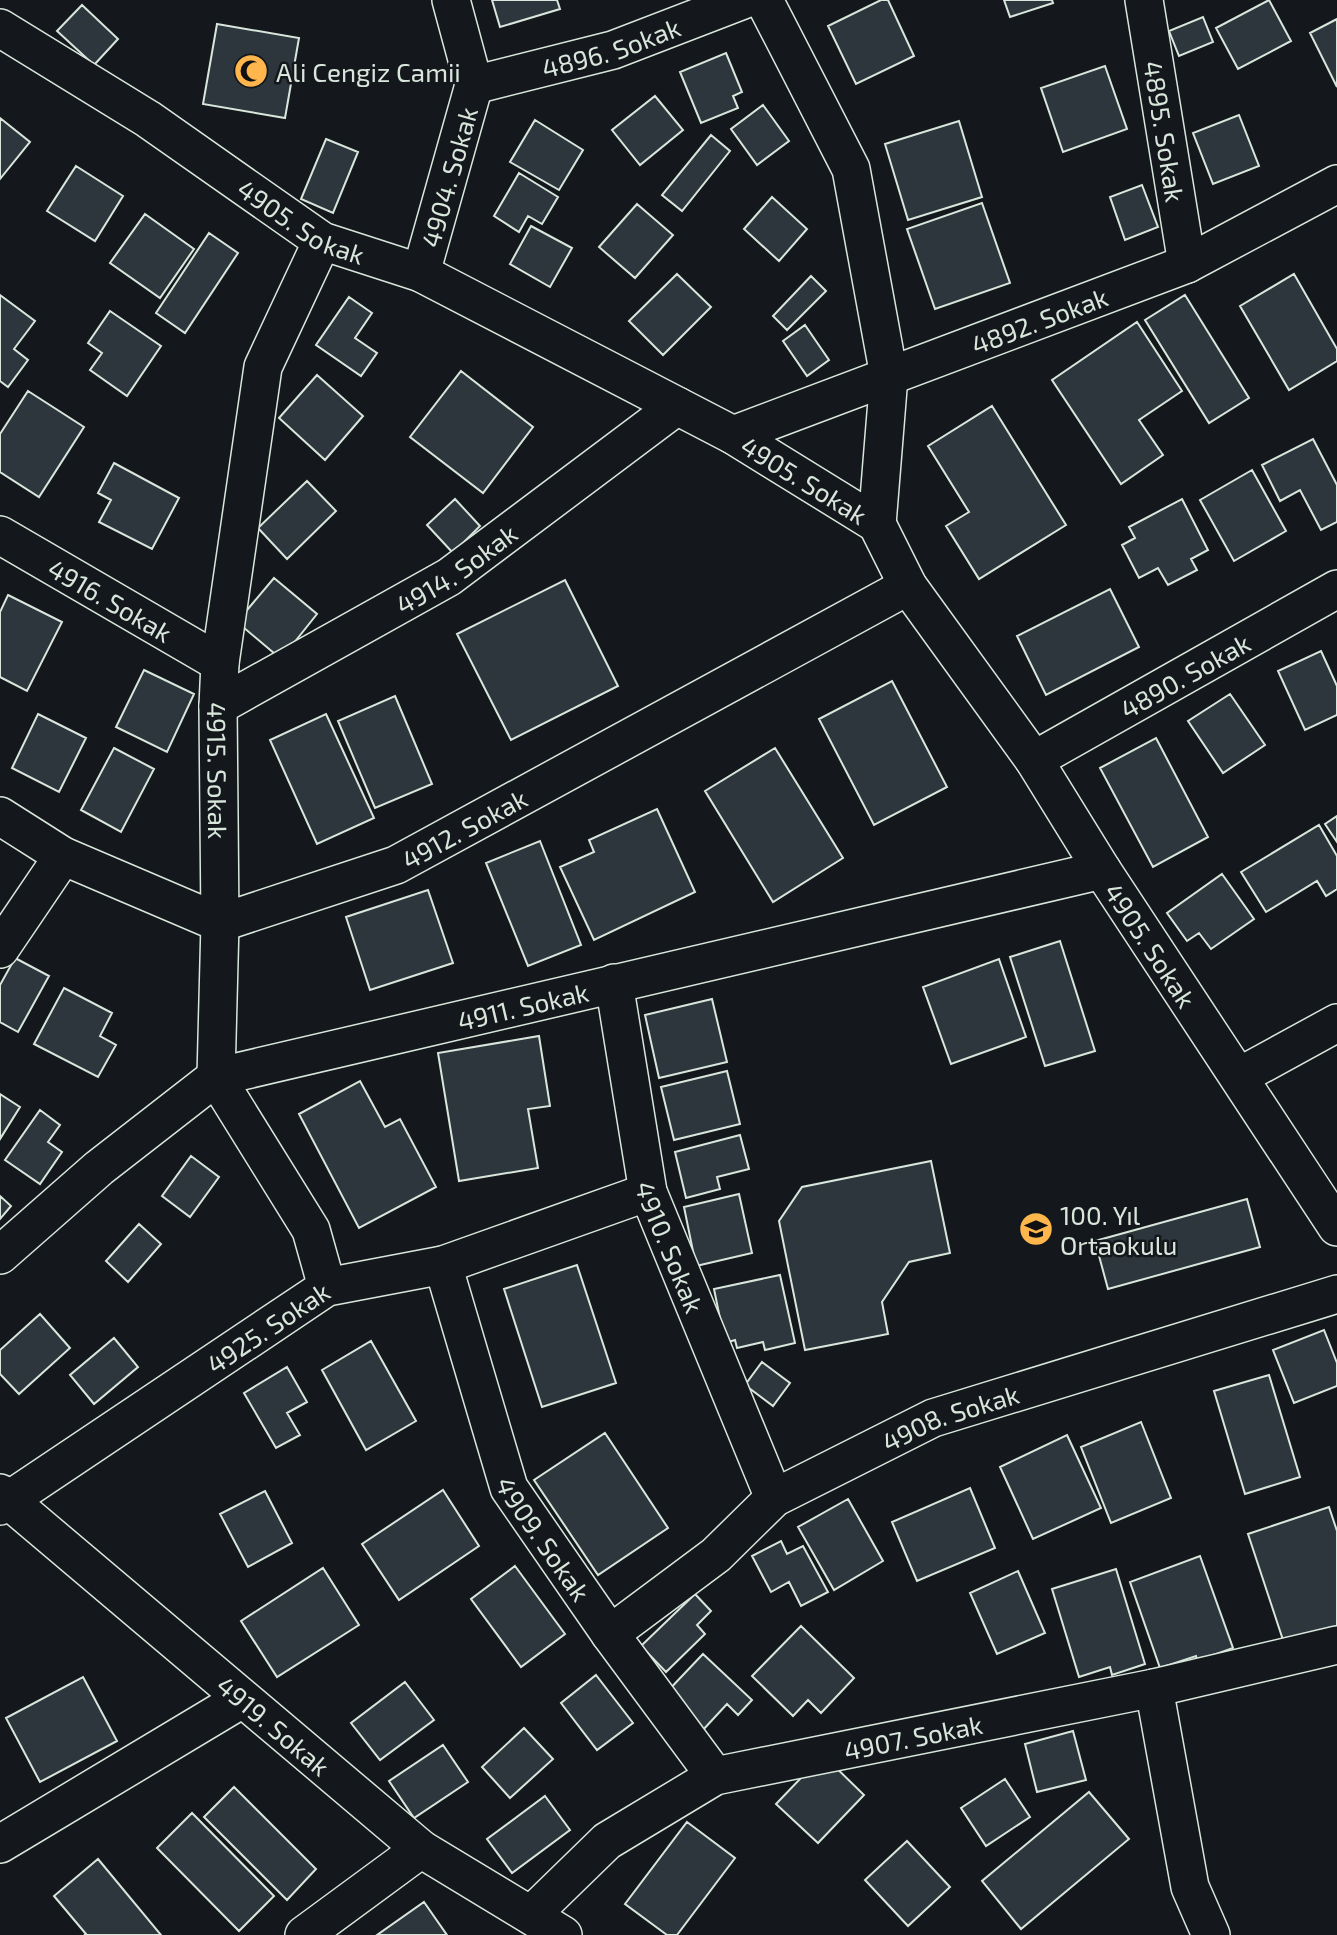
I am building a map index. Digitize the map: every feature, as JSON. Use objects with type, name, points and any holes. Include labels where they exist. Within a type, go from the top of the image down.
[{"type":"street","name":"4904. Sokak","points":[[421,273],[474,85],[451,0]]},
{"type":"street","name":"4896. Sokak","points":[[474,85],[613,50],[743,0]]},
{"type":"street","points":[[764,0],[850,169],[889,376],[877,524]]},
{"type":"street","name":"4895. Sokak","points":[[1144,0],[1187,264]]},
{"type":"street","name":"4905. Sokak","points":[[0,28],[148,119],[322,241],[421,273],[733,435],[877,524],[908,586],[1034,760],[1102,870],[1337,1227]]},
{"type":"street","name":"4892. Sokak","points":[[733,435],[1187,264],[1337,184]]},
{"type":"street","name":"4915. Sokak","points":[[216,1077],[220,923],[220,663],[263,367],[322,241]]},
{"type":"street","name":"4914. Sokak","points":[[218,706],[449,577],[677,406]]},
{"type":"street","name":"4916. Sokak","points":[[0,535],[220,663]]},
{"type":"street","name":"4912. Sokak","points":[[220,923],[396,865],[908,586]]},
{"type":"street","name":"4890. Sokak","points":[[1034,760],[1337,589]]},
{"type":"street","points":[[0,816],[63,856],[220,923]]},
{"type":"street","points":[[0,949],[63,856]]},
{"type":"street","name":"4911. Sokak","points":[[0,1255],[99,1168],[216,1077],[1102,870]]},
{"type":"street","name":"4910. Sokak","points":[[614,983],[648,1192],[774,1498]]},
{"type":"street","points":[[1240,1076],[1337,1023]]},
{"type":"street","points":[[216,1077],[311,1230],[327,1287]]},
{"type":"street","name":"4925. Sokak","points":[[3,1500],[327,1287],[443,1265],[648,1192]]},
{"type":"street","name":"4909. Sokak","points":[[443,1265],[509,1488],[610,1634],[715,1776]]},
{"type":"street","name":"4908. Sokak","points":[[610,1634],[716,1555],[774,1498],[933,1418],[1337,1294]]},
{"type":"street","name":"4919. Sokak","points":[[3,1500],[421,1849],[563,1935]]},
{"type":"street","name":"4907. Sokak","points":[[531,1915],[607,1842],[715,1776],[1154,1688],[1337,1645]]},
{"type":"street","points":[[1154,1688],[1190,1887],[1211,1935]]},
{"type":"street","points":[[0,1844],[242,1699]]},
{"type":"street","points":[[304,1935],[421,1849]]},
{"type":"building","points":[[492,0],[557,0],[560,9],[500,27]]},
{"type":"building","points":[[881,0],[888,0],[914,56],[856,84],[828,26]]},
{"type":"building","points":[[1004,0],[1052,0],[1053,3],[1010,17]]},
{"type":"building","points":[[1269,0],[1291,41],[1238,69],[1216,28]]},
{"type":"building","points":[[82,5],[118,39],[94,65],[57,31]]},
{"type":"building","points":[[1203,17],[1213,42],[1179,56],[1169,31]]},
{"type":"building","points":[[1337,19],[1337,87],[1310,33]]},
{"type":"building","name":"Ali Cengiz Camii","points":[[217,24],[299,38],[285,118],[203,104]]},
{"type":"building","points":[[726,53],[742,92],[733,96],[738,108],[701,123],[680,72]]},
{"type":"building","points":[[1105,66],[1127,129],[1063,152],[1041,88]]},
{"type":"building","points":[[655,96],[683,130],[640,165],[612,130]]},
{"type":"building","points":[[763,105],[789,141],[757,165],[731,129]]},
{"type":"building","points":[[1239,115],[1259,166],[1213,184],[1193,133]]},
{"type":"building","points":[[0,118],[30,142],[0,179]]},
{"type":"building","points":[[535,120],[583,150],[559,190],[510,162]]},
{"type":"building","points":[[959,121],[982,197],[908,220],[885,144]]},
{"type":"building","points":[[711,135],[730,151],[682,211],[662,195]]},
{"type":"building","points":[[326,139],[358,152],[333,213],[301,199]]},
{"type":"building","points":[[76,166],[123,196],[95,241],[47,211]]},
{"type":"building","points":[[519,173],[558,197],[542,224],[528,216],[519,232],[494,216]]},
{"type":"building","points":[[1142,185],[1158,227],[1125,240],[1110,197]]},
{"type":"building","points":[[772,197],[807,229],[779,261],[744,229]]},
{"type":"building","points":[[982,203],[1010,283],[935,309],[907,229]]},
{"type":"building","points":[[637,204],[673,235],[635,278],[599,247]]},
{"type":"building","points":[[145,214],[194,249],[160,298],[110,263]]},
{"type":"building","points":[[531,226],[572,248],[550,287],[510,264]]},
{"type":"building","points":[[209,233],[238,253],[185,333],[156,313]]},
{"type":"building","points":[[677,274],[711,307],[663,355],[629,321]]},
{"type":"building","points":[[1294,274],[1337,349],[1337,361],[1289,390],[1240,306]]},
{"type":"building","points":[[811,276],[826,291],[787,330],[773,316]]},
{"type":"building","points":[[0,295],[35,321],[14,349],[28,360],[8,387],[0,381]]},
{"type":"building","points":[[1185,295],[1249,398],[1209,423],[1145,320]]},
{"type":"building","points":[[349,297],[372,313],[355,338],[377,353],[361,376],[316,345]]},
{"type":"building","points":[[110,311],[161,346],[127,396],[90,370],[102,353],[88,343]]},
{"type":"building","points":[[1137,322],[1182,391],[1139,420],[1163,455],[1121,484],[1052,380]]},
{"type":"building","points":[[805,325],[829,360],[807,376],[783,341]]},
{"type":"building","points":[[461,371],[533,427],[483,493],[410,437]]},
{"type":"building","points":[[317,375],[363,416],[325,460],[279,418]]},
{"type":"building","points":[[28,391],[84,427],[39,497],[0,472],[0,434]]},
{"type":"building","points":[[992,406],[1066,525],[979,579],[946,526],[969,512],[928,446]]},
{"type":"building","points":[[1313,439],[1337,485],[1337,522],[1321,530],[1300,490],[1280,501],[1262,465]]},
{"type":"building","points":[[114,463],[179,498],[152,549],[99,522],[111,500],[98,493]]},
{"type":"building","points":[[1252,470],[1286,531],[1234,561],[1200,500]]},
{"type":"building","points":[[307,481],[336,511],[287,559],[258,528]]},
{"type":"building","points":[[455,499],[480,526],[453,553],[427,525]]},
{"type":"building","points":[[1182,499],[1208,550],[1191,559],[1197,570],[1168,585],[1158,568],[1139,578],[1122,545],[1135,538],[1129,527]]},
{"type":"building","points":[[274,578],[317,614],[281,659],[237,622]]},
{"type":"building","points":[[565,580],[618,686],[511,740],[457,634]]},
{"type":"building","points":[[1110,589],[1139,647],[1046,695],[1017,636]]},
{"type":"building","points":[[8,595],[62,622],[27,691],[0,677],[0,612]]},
{"type":"building","points":[[1321,651],[1337,686],[1337,715],[1305,730],[1278,671]]},
{"type":"building","points":[[144,670],[194,694],[167,752],[116,727]]},
{"type":"building","points":[[892,681],[947,787],[874,825],[819,719]]},
{"type":"building","points":[[1230,694],[1265,745],[1223,773],[1188,721]]},
{"type":"building","points":[[395,696],[432,784],[375,808],[338,721]]},
{"type":"building","points":[[38,714],[86,738],[59,792],[12,768]]},
{"type":"building","points":[[326,714],[374,818],[317,844],[270,740]]},
{"type":"building","points":[[1156,738],[1208,837],[1153,867],[1100,768]]},
{"type":"building","points":[[114,748],[154,769],[121,832],[81,810]]},
{"type":"building","points":[[775,748],[843,858],[773,902],[705,791]]},
{"type":"building","points":[[657,809],[695,892],[594,940],[560,867],[594,852],[589,840]]},
{"type":"building","points":[[1337,816],[1337,842],[1325,824]]},
{"type":"building","points":[[1319,825],[1337,856],[1337,889],[1326,896],[1317,881],[1266,912],[1241,872]]},
{"type":"building","points":[[540,841],[581,945],[528,966],[486,863]]},
{"type":"building","points":[[1222,874],[1254,919],[1211,949],[1199,933],[1187,941],[1167,913]]},
{"type":"building","points":[[428,890],[453,963],[370,990],[346,917]]},
{"type":"building","points":[[1060,941],[1095,1051],[1045,1066],[1010,957]]},
{"type":"building","points":[[15,958],[49,976],[18,1032],[0,1022],[0,985]]},
{"type":"building","points":[[999,959],[1026,1037],[951,1064],[923,987]]},
{"type":"building","points":[[64,988],[112,1013],[100,1036],[116,1045],[98,1077],[34,1044]]},
{"type":"building","points":[[712,999],[727,1062],[659,1078],[645,1015]]},
{"type":"building","points":[[539,1036],[550,1106],[528,1109],[538,1168],[459,1181],[438,1053]]},
{"type":"building","points":[[727,1071],[740,1124],[674,1140],[661,1087]]},
{"type":"building","points":[[360,1081],[385,1127],[400,1119],[436,1187],[359,1228],[299,1114]]},
{"type":"building","points":[[0,1094],[20,1107],[0,1139]]},
{"type":"building","points":[[40,1110],[60,1125],[48,1142],[62,1152],[40,1184],[5,1160]]},
{"type":"building","points":[[740,1135],[749,1169],[717,1177],[720,1189],[686,1198],[675,1152]]},
{"type":"building","points":[[191,1156],[219,1177],[190,1217],[162,1196]]},
{"type":"building","points":[[931,1161],[950,1253],[909,1262],[882,1302],[888,1334],[805,1350],[779,1221],[802,1187]]},
{"type":"building","points":[[739,1194],[752,1253],[696,1266],[684,1207]]},
{"type":"building","points":[[0,1196],[11,1206],[0,1219]]},
{"type":"building","points":[[1247,1199],[1260,1247],[1108,1289],[1095,1241]]},
{"type":"building","points":[[139,1224],[161,1244],[128,1282],[106,1261]]},
{"type":"building","points":[[577,1265],[616,1383],[542,1407],[504,1289]]},
{"type":"building","points":[[780,1275],[795,1343],[765,1350],[763,1342],[737,1348],[735,1340],[725,1343],[714,1289]]},
{"type":"building","points":[[40,1314],[70,1348],[19,1394],[0,1374],[0,1350]]},
{"type":"building","points":[[1324,1330],[1337,1363],[1337,1386],[1294,1403],[1273,1350]]},
{"type":"building","points":[[114,1338],[138,1367],[94,1404],[70,1375]]},
{"type":"building","points":[[371,1341],[416,1421],[366,1450],[322,1370]]},
{"type":"building","points":[[762,1362],[790,1383],[773,1406],[745,1385]]},
{"type":"building","points":[[287,1367],[307,1402],[287,1413],[300,1435],[276,1448],[244,1393]]},
{"type":"building","points":[[1269,1375],[1300,1477],[1245,1494],[1214,1391]]},
{"type":"building","points":[[1141,1422],[1171,1498],[1111,1523],[1081,1447]]},
{"type":"building","points":[[605,1433],[668,1528],[598,1575],[534,1480]]},
{"type":"building","points":[[1067,1435],[1101,1508],[1033,1539],[1000,1467]]},
{"type":"building","points":[[970,1488],[995,1548],[917,1581],[892,1522]]},
{"type":"building","points":[[443,1490],[479,1546],[399,1600],[362,1544]]},
{"type":"building","points":[[265,1491],[292,1543],[248,1567],[220,1514]]},
{"type":"building","points":[[848,1499],[883,1561],[834,1590],[798,1527]]},
{"type":"building","points":[[1329,1507],[1337,1531],[1337,1626],[1284,1643],[1248,1534]]},
{"type":"building","points":[[781,1541],[787,1554],[803,1546],[828,1592],[801,1606],[789,1582],[771,1592],[752,1556]]},
{"type":"building","points":[[1200,1556],[1233,1648],[1197,1661],[1196,1656],[1160,1668],[1130,1582]]},
{"type":"building","points":[[515,1566],[565,1634],[521,1667],[471,1599]]},
{"type":"building","points":[[323,1568],[359,1625],[277,1677],[241,1621]]},
{"type":"building","points":[[1116,1569],[1145,1664],[1112,1675],[1110,1667],[1079,1677],[1052,1589]]},
{"type":"building","points":[[1018,1571],[1045,1633],[997,1654],[970,1593]]},
{"type":"building","points":[[695,1594],[711,1611],[697,1625],[705,1634],[666,1672],[641,1646]]},
{"type":"building","points":[[801,1626],[854,1678],[821,1713],[808,1700],[793,1716],[752,1676]]},
{"type":"building","points":[[703,1654],[752,1700],[738,1715],[727,1704],[702,1731],[664,1695]]},
{"type":"building","points":[[596,1675],[633,1723],[597,1750],[561,1703]]},
{"type":"building","points":[[83,1677],[117,1741],[40,1782],[6,1718]]},
{"type":"building","points":[[405,1682],[434,1720],[380,1760],[351,1723]]},
{"type":"building","points":[[524,1728],[553,1759],[510,1798],[482,1767]]},
{"type":"building","points":[[1073,1731],[1086,1780],[1037,1792],[1025,1744]]},
{"type":"building","points":[[443,1745],[468,1782],[414,1818],[389,1781]]},
{"type":"building","points":[[823,1755],[864,1795],[818,1843],[776,1804]]},
{"type":"building","points":[[1005,1779],[1030,1817],[986,1846],[961,1808]]},
{"type":"building","points":[[234,1787],[316,1869],[287,1900],[204,1817]]},
{"type":"building","points":[[1089,1792],[1129,1839],[1021,1929],[982,1881]]},
{"type":"building","points":[[545,1796],[570,1830],[512,1873],[487,1839]]},
{"type":"building","points":[[192,1813],[274,1896],[239,1931],[157,1848]]},
{"type":"building","points":[[687,1822],[735,1858],[677,1935],[667,1935],[625,1904]]},
{"type":"building","points":[[907,1841],[950,1887],[908,1926],[865,1880]]},
{"type":"building","points":[[98,1859],[161,1935],[84,1935],[86,1934],[54,1896]]},
{"type":"building","points":[[424,1902],[447,1935],[377,1935]]},
{"type":"place","name":"Ali Cengiz Camii","points":[[251,71]]},
{"type":"place","name":"100. Yıl Ortaokulu","points":[[1036,1229]]}]
